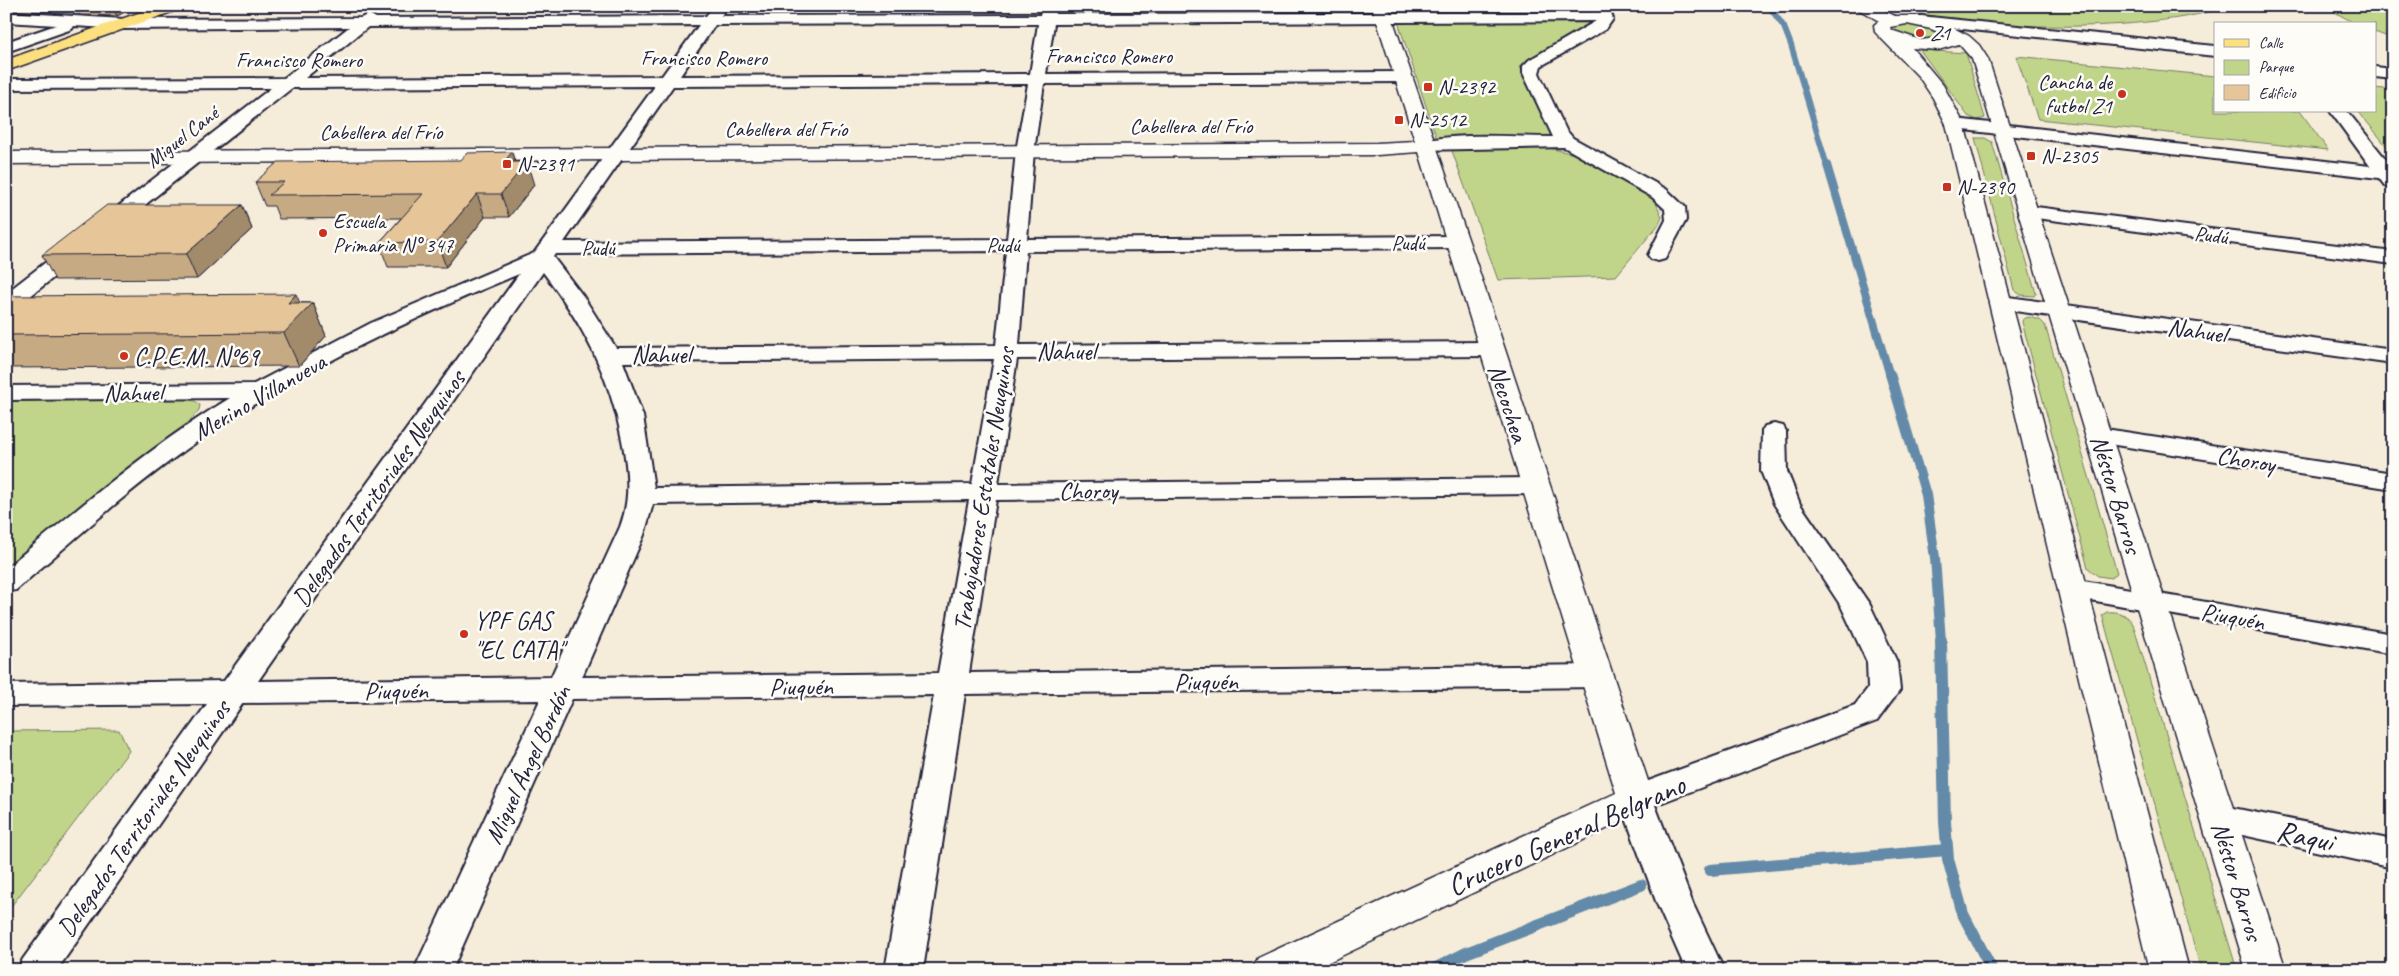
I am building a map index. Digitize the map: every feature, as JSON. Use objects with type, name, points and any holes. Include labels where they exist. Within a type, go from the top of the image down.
[{"type":"main road","points":[[6,66],[174,6]]},
{"type":"street","name":"Miguel Cané","points":[[6,304],[386,6]]},
{"type":"street","points":[[1861,6],[1904,41],[1952,40],[2214,64]]},
{"type":"street","points":[[6,17],[124,24],[364,23],[715,14],[1603,11],[1604,23],[1597,29],[1531,66],[1532,77],[1558,132],[1567,142],[1672,202],[1677,211],[1676,220],[1658,255]]},
{"type":"street","name":"Necochea","points":[[1382,12],[1458,242],[1636,799]]},
{"type":"street","name":"Trabajadores Estatales Neuquinos","points":[[904,970],[1007,352],[1025,151],[1048,13]]},
{"type":"street","name":"Delegados Territoriales Neuquinos","points":[[36,970],[715,14]]},
{"type":"street","points":[[1890,28],[1920,21],[2214,51]]},
{"type":"street","points":[[1920,21],[1952,40]]},
{"type":"street","points":[[6,47],[77,22]]},
{"type":"street","points":[[1890,28],[1946,105],[1955,124],[2170,970]]},
{"type":"street","name":"Néstor Barros","points":[[1952,40],[1980,59],[2266,970]]},
{"type":"street","points":[[2376,72],[2393,74]]},
{"type":"street","name":"Francisco Romero","points":[[6,84],[1403,77]]},
{"type":"street","points":[[2376,84],[2393,86]]},
{"type":"street","points":[[2339,112],[2390,177]]},
{"type":"street","points":[[1955,124],[2390,177]]},
{"type":"street","name":"Cabellera del Frío","points":[[6,158],[1385,148],[1468,143],[1567,142]]},
{"type":"street","name":"Pudú","points":[[2028,212],[2393,258]]},
{"type":"street","name":"Pudú","points":[[545,253],[1017,245],[1458,242]]},
{"type":"street","name":"Miguel Ángel Bordón","points":[[433,970],[562,688],[633,526],[642,496],[633,424],[610,355],[592,322],[545,253]]},
{"type":"street","name":"Merino Villanueva","points":[[6,583],[154,461],[224,413],[261,391],[396,320],[545,253]]},
{"type":"street","name":"Nahuel","points":[[2001,303],[2393,357]]},
{"type":"street","name":"Nahuel","points":[[610,355],[1492,349]]},
{"type":"street","name":"Nahuel","points":[[6,393],[261,391]]},
{"type":"street","name":"Crucero General Belgrano","points":[[1272,970],[1636,799],[1866,713],[1884,690],[1882,662],[1855,605],[1787,504],[1774,471],[1774,430]]},
{"type":"street","name":"Choroy","points":[[2099,436],[2393,481]]},
{"type":"street","name":"Choroy","points":[[642,496],[1535,486]]},
{"type":"street","name":"Piuquén","points":[[2072,588],[2393,644]]},
{"type":"street","name":"Piuquén","points":[[6,695],[1597,676]]},
{"type":"street","points":[[1636,799],[1675,904],[1704,970]]},
{"type":"street","name":"Raqui","points":[[2218,818],[2393,854]]},
{"type":"green space","points":[[1894,6],[2229,6],[2195,15],[2155,21],[2109,25],[2062,26],[2014,25],[1968,21],[1928,15]]},
{"type":"green space","points":[[2324,6],[2393,6],[2393,39],[2376,32],[2376,22],[2352,22]]},
{"type":"green space","points":[[1587,18],[1598,23],[1520,67],[1555,138],[1437,139],[1397,19]]},
{"type":"green space","points":[[1906,24],[1922,25],[1945,35],[1945,37],[1919,41],[1893,31],[1894,26]]},
{"type":"green space","points":[[1920,50],[1966,53],[1985,118],[1977,120],[1968,116]]},
{"type":"green space","name":"Cancha de futbol Z1","points":[[2016,56],[2214,76],[2214,112],[2301,112],[2328,150],[2038,119]]},
{"type":"green space","points":[[2376,88],[2393,90],[2393,154],[2359,112],[2376,112]]},
{"type":"green space","points":[[1975,138],[1985,138],[1992,142],[2036,293],[2034,296],[2021,295],[2014,290]]},
{"type":"green space","points":[[1451,148],[1549,148],[1578,155],[1649,196],[1656,203],[1662,217],[1659,224],[1616,276],[1498,280]]},
{"type":"green space","points":[[2029,317],[2040,320],[2045,325],[2117,573],[2111,578],[2098,576],[2088,568],[2022,322],[2023,319]]},
{"type":"green space","points":[[182,399],[195,401],[200,405],[199,410],[188,423],[6,573],[6,401]]},
{"type":"green space","points":[[2107,612],[2122,614],[2133,624],[2237,970],[2201,970],[2102,615]]},
{"type":"green space","points":[[119,730],[129,751],[6,913],[6,731]]},
{"type":"building","points":[[512,152],[504,162],[527,162],[501,194],[477,194],[437,242],[379,243],[423,194],[269,195],[284,182],[255,182],[278,162],[461,160],[467,153]]},
{"type":"building","points":[[107,205],[242,205],[186,254],[42,255]]},
{"type":"building","points":[[296,294],[288,303],[313,303],[284,333],[6,335],[6,296]]},
{"type":"waterway","points":[[1769,6],[1784,27],[1791,45],[1827,166]]},
{"type":"waterway","points":[[1827,165],[1890,376]]},
{"type":"waterway","points":[[1890,374],[1926,495],[1935,558],[1941,641]]},
{"type":"waterway","points":[[1941,640],[1945,822],[1948,859],[1963,914],[1992,970]]},
{"type":"waterway","points":[[1710,870],[1947,850]]},
{"type":"waterway","points":[[1432,970],[1466,953],[1641,885]]},
{"type":"place","name":"Z1","points":[[1920,33]]},
{"type":"place","name":"N-2392","points":[[1428,87]]},
{"type":"place","name":"Cancha de futbol Z1","points":[[2122,94]]},
{"type":"place","name":"N-2512","points":[[1399,120]]},
{"type":"place","name":"N-2305","points":[[2031,156]]},
{"type":"place","name":"N-2391","points":[[507,164]]},
{"type":"place","name":"N-2390","points":[[1947,187]]},
{"type":"place","name":"Escuela Primaria N° 347","points":[[323,233]]},
{"type":"place","name":"C.P.E.M. Nº69","points":[[124,356]]},
{"type":"place","name":"YPF GAS \"EL CATA\"","points":[[464,634]]}]
